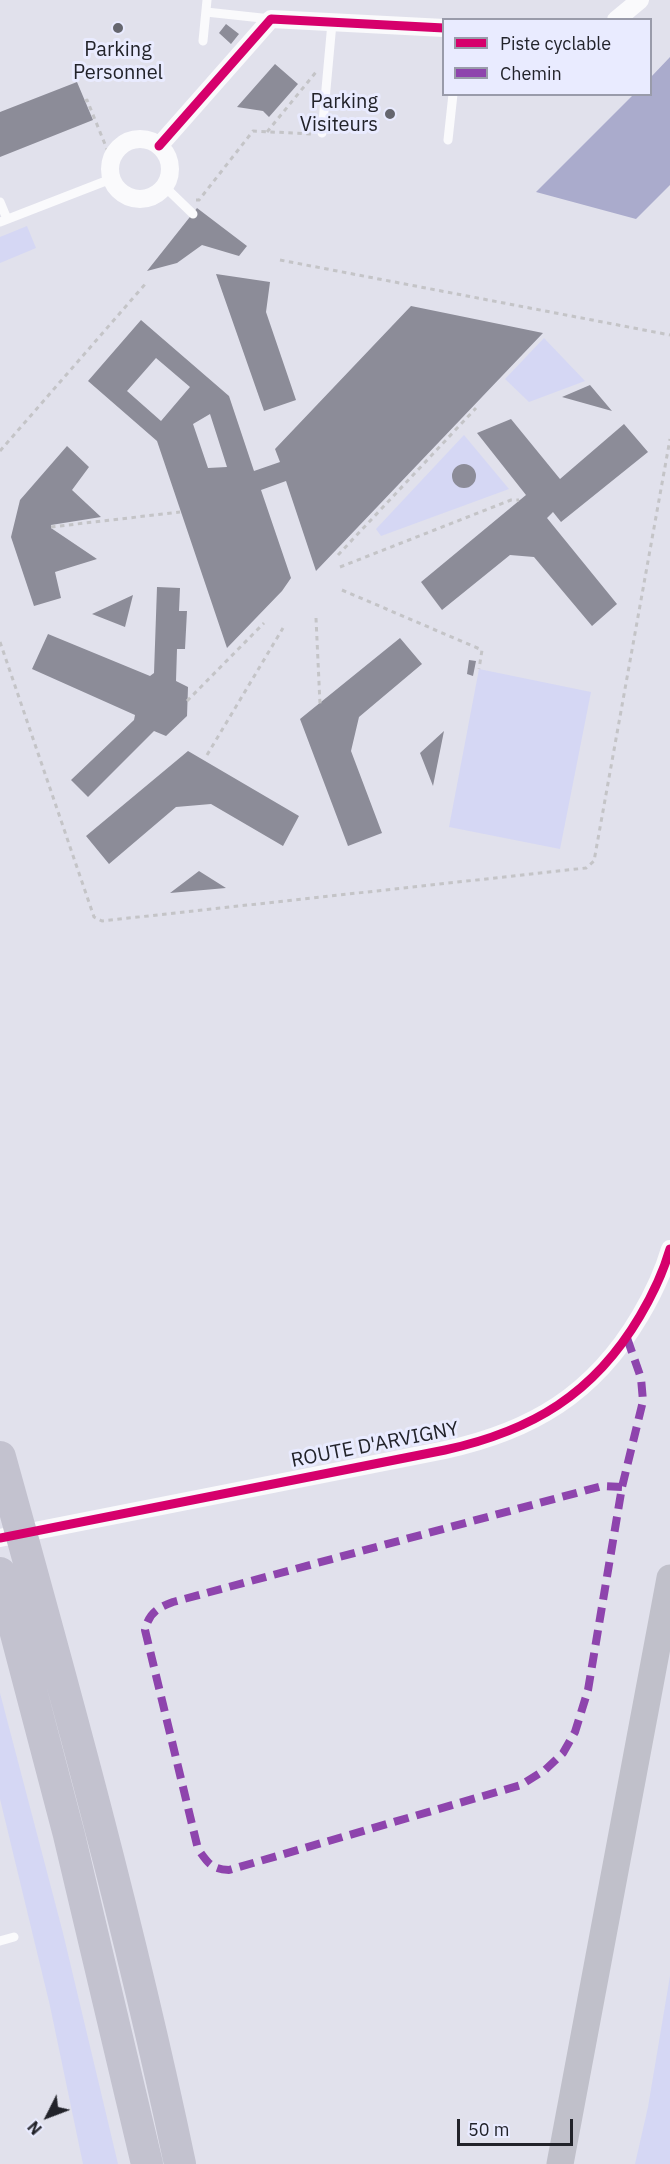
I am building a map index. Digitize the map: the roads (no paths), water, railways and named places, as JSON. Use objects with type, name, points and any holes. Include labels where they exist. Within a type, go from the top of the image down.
[{"type":"highway","points":[[0,1457],[95,1806],[136,1970],[180,2164]]},
{"type":"highway","points":[[0,1573],[69,1834],[147,2164]]},
{"type":"main road","points":[[560,2164],[670,1578]]},
{"type":"street","points":[[618,18],[640,0]]},
{"type":"street","points":[[159,146],[271,19],[442,27]]},
{"type":"street","points":[[140,139],[159,146],[165,153],[170,170],[164,186],[149,197],[129,196],[120,191],[111,178],[111,159],[121,146],[140,139]]},
{"type":"street","name":"ROUTE D'ARVIGNY","points":[[0,1538],[445,1450],[504,1434],[571,1397],[594,1376],[632,1329],[655,1291],[670,1249]]},
{"type":"lane","points":[[203,41],[207,0]]},
{"type":"lane","points":[[206,12],[271,19]]},
{"type":"lane","points":[[322,133],[332,22]]},
{"type":"lane","points":[[448,140],[453,96]]},
{"type":"lane","points":[[0,202],[4,221],[94,187],[111,178]]},
{"type":"lane","points":[[164,186],[193,214]]},
{"type":"lane","points":[[0,1941],[14,1937]]},
{"type":"place","name":"Parking Personnel","points":[[118,28]]},
{"type":"place","name":"Parking Visiteurs","points":[[390,114]]}]
